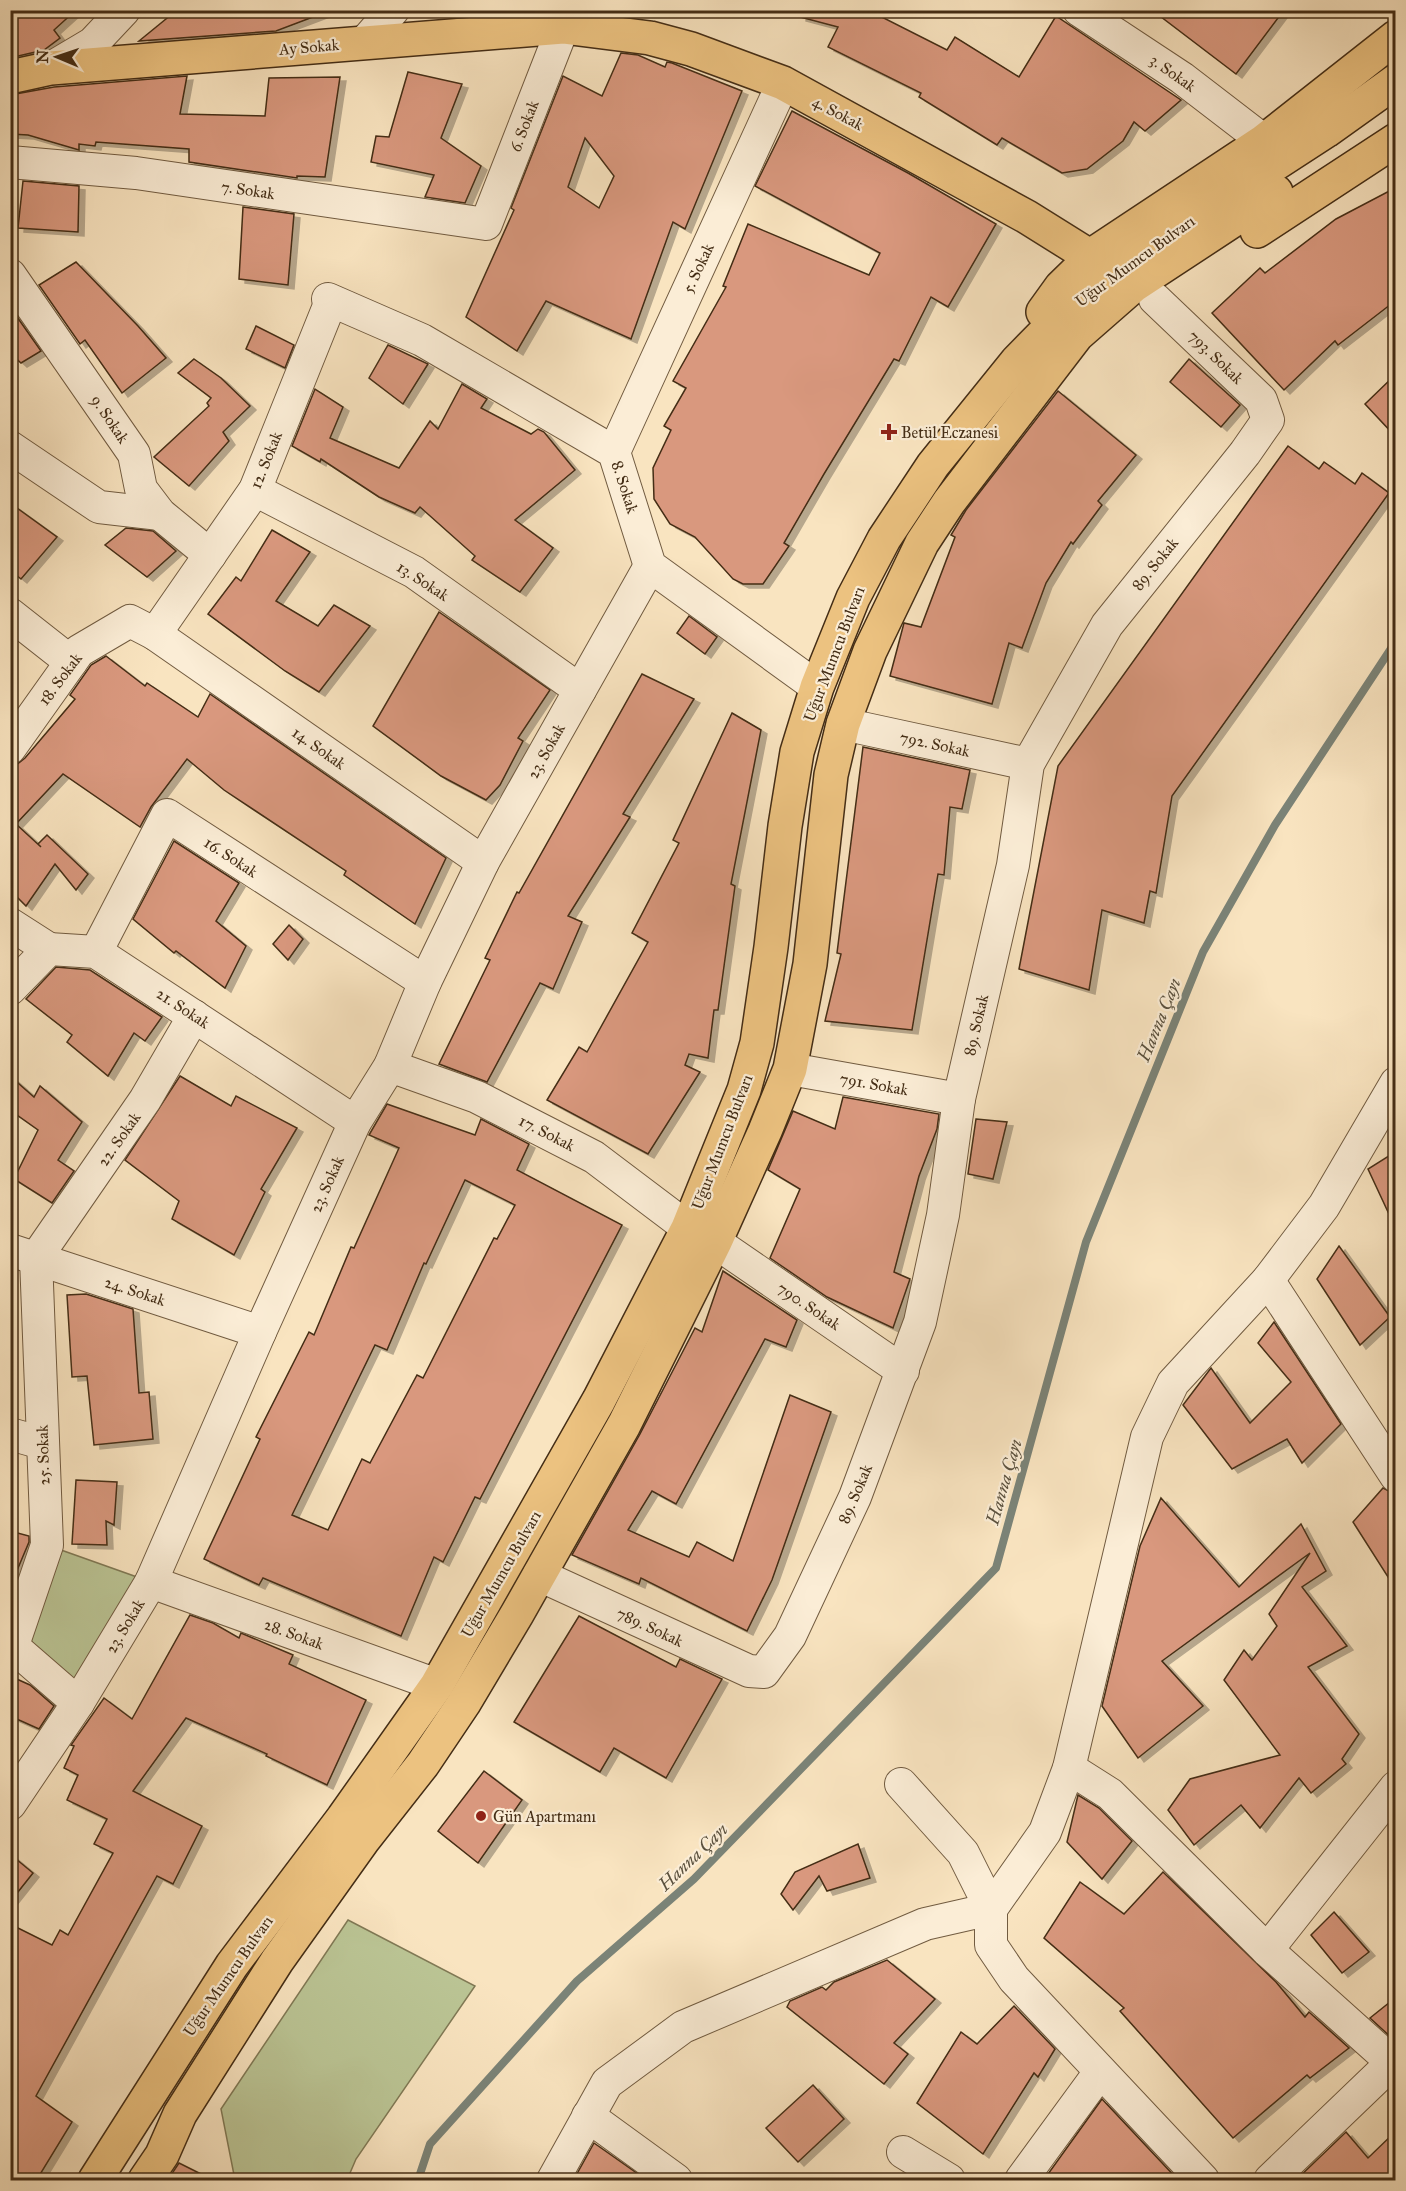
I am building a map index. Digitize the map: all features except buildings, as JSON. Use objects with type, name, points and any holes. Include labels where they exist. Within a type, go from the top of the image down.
[{"type":"main road","name":"Ay Sokak","points":[[10,77],[51,68],[563,27]]},
{"type":"main road","name":"4. Sokak","points":[[563,27],[650,39],[691,50],[783,83],[1027,217],[1091,257]]},
{"type":"main road","points":[[1017,362],[1038,320],[1061,287],[1091,257],[1264,141],[1395,37]]},
{"type":"main road","name":"Uğur Mumcu Bulvarı","points":[[145,2181],[162,2155],[180,2114],[277,1961],[364,1839],[423,1764],[464,1703],[624,1425],[701,1235],[757,1043],[797,752],[817,687],[853,598],[884,538],[933,465],[1017,362],[1073,304],[1158,240],[1326,131],[1395,81]]},
{"type":"main road","name":"Uğur Mumcu Bulvarı","points":[[95,2181],[232,1965],[343,1818],[436,1685],[599,1400],[765,1131],[789,1069],[810,964],[831,775],[843,724],[870,651],[922,543],[949,502],[1077,335],[1133,286],[1310,169],[1395,108]]},
{"type":"main road","points":[[1052,365],[1395,140]]},
{"type":"street","points":[[51,68],[93,43],[124,10]]},
{"type":"street","points":[[364,43],[393,10]]},
{"type":"street","name":"Ay Sokak","points":[[563,27],[606,10]]},
{"type":"street","name":"3. Sokak","points":[[1079,10],[1182,78],[1264,141]]},
{"type":"street","name":"6. Sokak","points":[[486,224],[563,27]]},
{"type":"street","name":"5. Sokak","points":[[614,452],[783,83]]},
{"type":"street","name":"7. Sokak","points":[[11,170],[135,173],[486,224]]},
{"type":"street","name":"9. Sokak","points":[[10,275],[134,454],[141,489],[160,514],[210,555]]},
{"type":"street","name":"793. Sokak","points":[[1155,299],[1261,400],[1268,420]]},
{"type":"street","name":"8. Sokak","points":[[329,300],[422,340],[614,452],[650,566]]},
{"type":"street","name":"12. Sokak","points":[[155,634],[255,490],[329,300]]},
{"type":"street","name":"89. Sokak","points":[[764,1672],[777,1658],[790,1636],[855,1497],[903,1371],[933,1271],[959,1099],[1013,865],[1028,765],[1107,625],[1268,420]]},
{"type":"street","points":[[10,447],[99,507],[160,514]]},
{"type":"street","name":"13. Sokak","points":[[255,490],[414,572],[580,690]]},
{"type":"street","points":[[650,566],[817,687]]},
{"type":"street","name":"23. Sokak","points":[[10,1804],[78,1703],[151,1582],[355,1122],[390,1066],[425,982],[483,862],[650,566]]},
{"type":"street","points":[[10,614],[71,662]]},
{"type":"street","name":"18. Sokak","points":[[10,748],[79,651],[130,621],[155,634]]},
{"type":"street","name":"14. Sokak","points":[[155,634],[483,862]]},
{"type":"street","name":"792. Sokak","points":[[843,724],[1028,765]]},
{"type":"street","name":"16. Sokak","points":[[96,952],[167,815],[425,982]]},
{"type":"street","points":[[10,924],[49,949],[10,989]]},
{"type":"street","name":"21. Sokak","points":[[49,949],[96,952],[355,1122]]},
{"type":"street","name":"22. Sokak","points":[[23,1254],[145,1100],[194,1016]]},
{"type":"street","name":"17. Sokak","points":[[390,1066],[477,1097],[594,1157],[701,1235]]},
{"type":"street","name":"791. Sokak","points":[[789,1069],[959,1099]]},
{"type":"street","points":[[553,2181],[607,2083],[682,2027],[925,1924],[990,1909],[1045,1832],[1069,1768],[1147,1437],[1173,1383],[1268,1280],[1324,1206],[1395,1083]]},
{"type":"street","name":"790. Sokak","points":[[701,1235],[903,1371]]},
{"type":"street","name":"24. Sokak","points":[[23,1254],[260,1332]]},
{"type":"street","name":"25. Sokak","points":[[12,1645],[47,1545],[42,1443],[23,1254]]},
{"type":"street","points":[[1268,1280],[1395,1476]]},
{"type":"street","points":[[10,1434],[42,1443]]},
{"type":"street","name":"789. Sokak","points":[[539,1575],[733,1666],[764,1672]]},
{"type":"street","name":"28. Sokak","points":[[151,1582],[436,1685]]},
{"type":"street","points":[[12,1645],[78,1703]]},
{"type":"street","points":[[1069,1768],[1110,1794],[1267,1950],[1394,2060],[1270,2181]]},
{"type":"street","points":[[902,1784],[963,1853],[990,1909],[991,1945],[1014,1979],[1203,2181]]},
{"type":"street","points":[[1267,1950],[1395,1787]]},
{"type":"street","points":[[1021,2181],[1100,2072]]},
{"type":"street","points":[[588,2116],[676,2181]]},
{"type":"street","points":[[903,2152],[949,2181]]},
{"type":"green space","points":[[47,1545],[151,1582],[78,1703],[13,1645]]},
{"type":"green space","points":[[348,1920],[475,1986],[356,2159],[347,2180],[235,2180],[221,2109]]},
{"type":"waterway","name":"Hanna Çayı","points":[[418,2180],[430,2144],[577,1981],[694,1879],[996,1568],[1086,1242],[1203,952],[1275,825],[1396,641]]},
{"type":"place","name":"Betül Eczanesi","points":[[889,432]]},
{"type":"place","name":"Gün Apartmanı","points":[[481,1816]]}]
